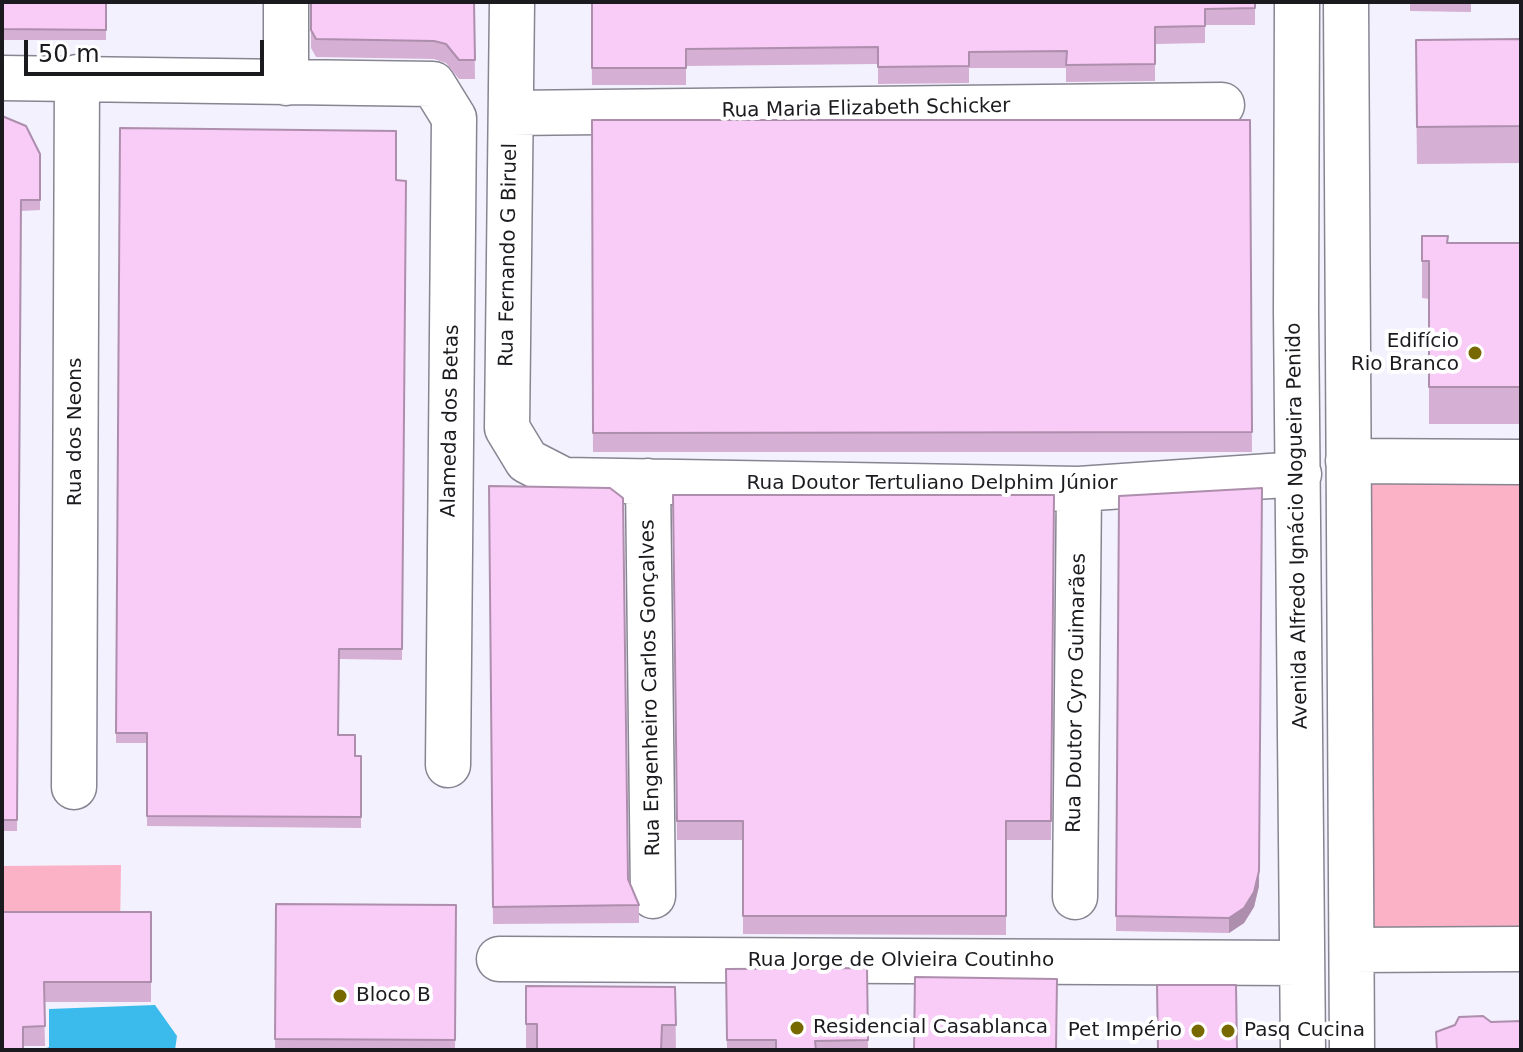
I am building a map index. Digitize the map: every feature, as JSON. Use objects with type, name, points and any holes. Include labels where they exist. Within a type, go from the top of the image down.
[{"type":"street","points":[[2,78],[286,83],[286,2]]},
{"type":"street","name":"Rua Fernando G Biruel","points":[[512,2],[507,428],[527,461],[564,480]]},
{"type":"street","name":"Avenida Alfredo Ignácio Nogueira Penido","points":[[1297,2],[1296,311],[1303,1050]]},
{"type":"street","points":[[1346,2],[1352,1050]]},
{"type":"street","name":"Rua dos Neons","points":[[74,787],[77,77]]},
{"type":"street","name":"Alameda dos Betas","points":[[286,83],[433,84],[454,118],[448,765]]},
{"type":"street","name":"Rua Maria Elizabeth Schicker","points":[[511,113],[1222,105]]},
{"type":"street","points":[[1297,231],[1310,244],[1320,247],[1340,245],[1348,234]]},
{"type":"street","points":[[1296,311],[1304,299],[1324,292],[1336,297],[1347,314]]},
{"type":"street","points":[[1348,461],[1521,462]]},
{"type":"street","name":"Rua Doutor Tertuliano Delphim Júnior","points":[[564,480],[1079,489],[1299,474]]},
{"type":"street","name":"Rua Engenheiro Carlos Gonçalves","points":[[648,481],[653,896]]},
{"type":"street","name":"Rua Doutor Cyro Guimarães","points":[[1075,897],[1079,489]]},
{"type":"street","points":[[1352,950],[1521,949]]},
{"type":"street","name":"Rua Jorge de Olvieira Coutinho","points":[[499,959],[1302,963]]},
{"type":"shaded area","points":[[1364,479],[1521,480],[1521,931],[1364,932]]},
{"type":"shaded area","points":[[121,865],[120,931],[2,931],[2,866]]},
{"type":"water","points":[[155,1005],[177,1036],[175,1050],[42,1050],[49,1047],[49,1009]]},
{"type":"building","points":[[2,2],[106,2],[106,30],[2,29]]},
{"type":"building","points":[[311,2],[474,2],[475,60],[459,60],[446,44],[434,41],[316,39],[311,30]]},
{"type":"building","points":[[592,2],[1255,2],[1255,8],[1205,9],[1205,26],[1155,27],[1155,64],[1066,65],[1067,51],[969,52],[969,66],[878,67],[878,47],[686,49],[686,68],[592,68]]},
{"type":"building","points":[[1521,39],[1521,126],[1417,127],[1416,40]]},
{"type":"building","points":[[2,116],[26,126],[40,154],[40,200],[21,200],[17,820],[2,820]]},
{"type":"building","points":[[592,120],[1250,120],[1252,432],[593,433]]},
{"type":"building","points":[[120,128],[396,131],[396,180],[406,181],[402,649],[339,649],[338,735],[355,735],[355,756],[361,756],[361,817],[147,816],[147,733],[116,733]]},
{"type":"building","name":"Edifício Rio Branco","points":[[1422,236],[1448,236],[1447,243],[1521,243],[1521,387],[1429,387],[1429,261],[1422,261]]},
{"type":"building","points":[[489,486],[610,488],[623,498],[628,879],[639,905],[493,907]]},
{"type":"building","points":[[1262,488],[1259,871],[1254,892],[1244,908],[1229,918],[1116,916],[1119,496]]},
{"type":"building","points":[[673,495],[1054,495],[1051,821],[1006,821],[1006,916],[743,916],[743,821],[677,821]]},
{"type":"building","name":"Bloco B","points":[[276,904],[456,905],[455,1040],[275,1039]]},
{"type":"building","points":[[2,912],[151,912],[151,982],[44,982],[45,1026],[23,1027],[23,1050],[2,1050]]},
{"type":"building","points":[[867,968],[868,1040],[815,1041],[816,1050],[776,1050],[776,1040],[727,1040],[726,969]]},
{"type":"building","points":[[915,977],[1057,979],[1056,1050],[914,1050]]},
{"type":"building","points":[[1157,985],[1236,985],[1237,1050],[1158,1050]]},
{"type":"building","points":[[526,986],[675,987],[676,1025],[662,1025],[661,1050],[537,1050],[537,1024],[526,1024]]},
{"type":"building","points":[[1483,1016],[1491,1022],[1521,1021],[1521,1050],[1437,1050],[1436,1032],[1455,1025],[1459,1017]]},
{"type":"place","name":"Edifício Rio Branco","points":[[1475,353]]},
{"type":"place","name":"Bloco B","points":[[340,996]]},
{"type":"place","name":"Residencial Casablanca","points":[[797,1028]]},
{"type":"place","name":"Pet Império","points":[[1198,1031]]},
{"type":"place","name":"Pasq Cucina","points":[[1228,1031]]}]
